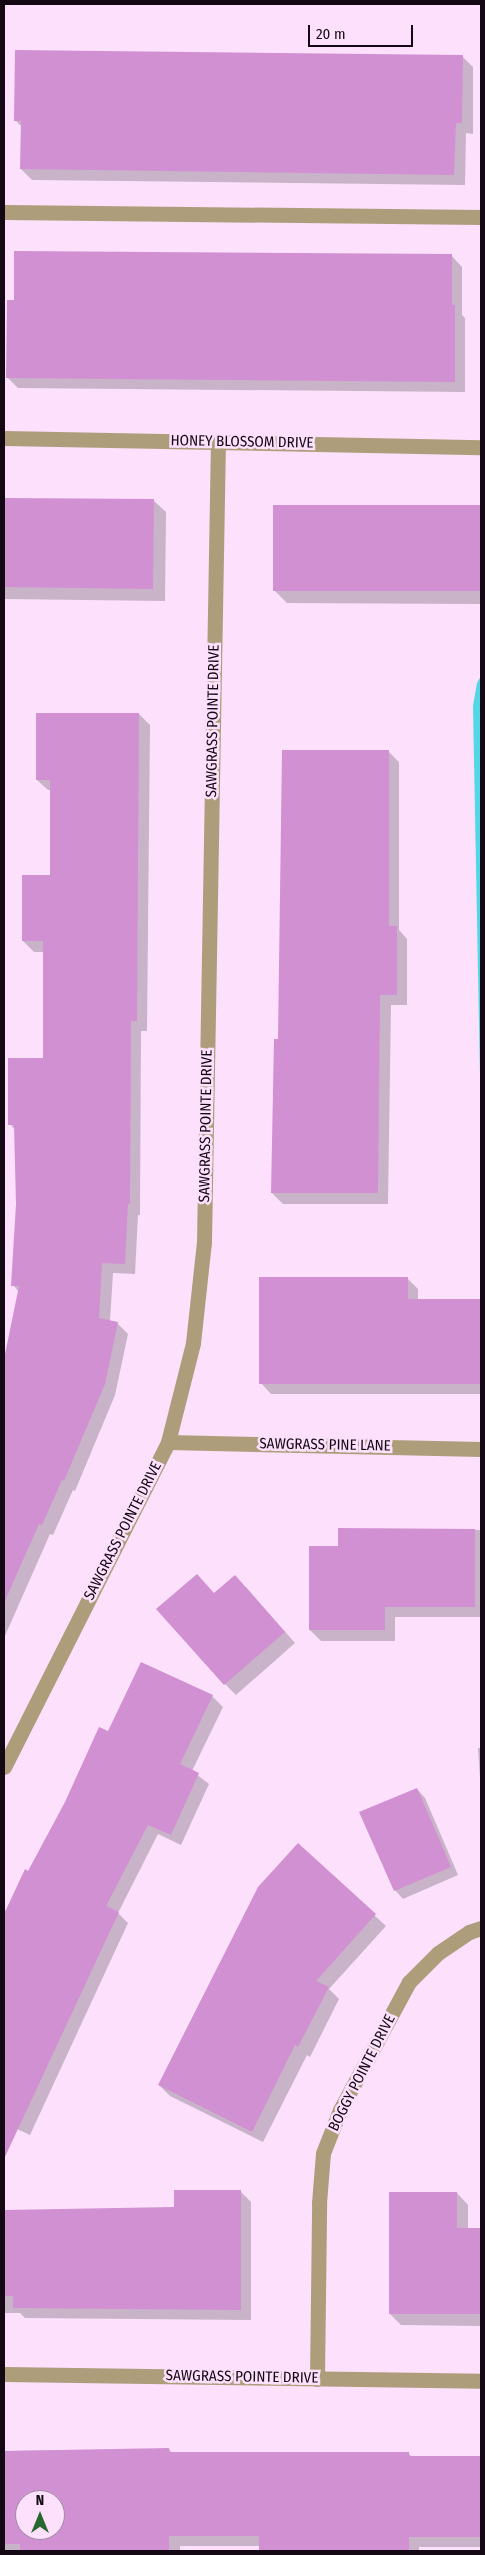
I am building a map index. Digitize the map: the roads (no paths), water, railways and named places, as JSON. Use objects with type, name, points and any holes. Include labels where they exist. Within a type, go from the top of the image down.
[{"type":"street","points":[[4,212],[481,217]]},
{"type":"street","name":"HONEY BLOSSOM DRIVE","points":[[4,438],[481,447]]},
{"type":"street","name":"SAWGRASS POINTE DRIVE","points":[[4,1767],[168,1442],[193,1343],[204,1242],[218,442]]},
{"type":"street","name":"SAWGRASS PINE LANE","points":[[168,1442],[481,1449]]},
{"type":"street","name":"BOGGY POINTE DRIVE","points":[[317,2378],[319,2203],[324,2153],[340,2110],[409,1982],[438,1953],[469,1932],[481,1928]]},
{"type":"street","name":"SAWGRASS POINTE DRIVE","points":[[4,2374],[481,2381]]},
{"type":"water","points":[[481,676],[481,1129],[473,706],[477,683]]}]
